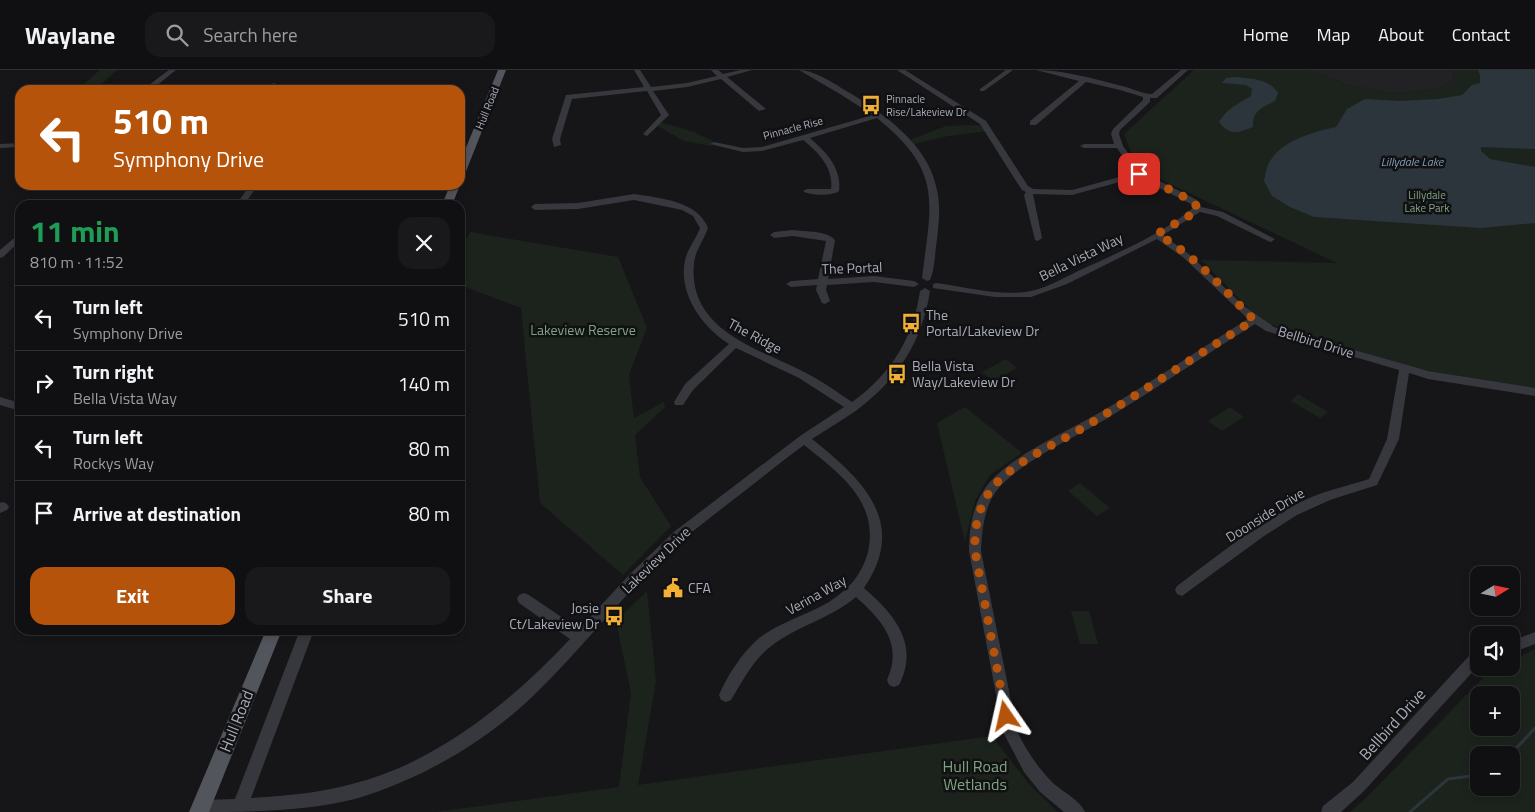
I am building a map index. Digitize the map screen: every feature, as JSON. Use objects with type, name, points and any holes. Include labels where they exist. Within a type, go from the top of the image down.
[{"type":"main road","name":"Hull Road","points":[[465,161],[502,70]]},
{"type":"main road","name":"Hull Road","points":[[200,810],[272,635]]},
{"type":"street","points":[[153,85],[173,70]]},
{"type":"street","points":[[637,70],[664,115],[646,134]]},
{"type":"street","points":[[714,70],[762,109]]},
{"type":"street","points":[[557,145],[556,139],[569,97],[687,85],[750,70]]},
{"type":"street","points":[[802,70],[850,96],[887,123],[911,146],[927,173],[932,186],[935,204],[927,278]]},
{"type":"street","points":[[900,70],[983,123],[1020,181],[1030,191],[1072,193],[1139,174]]},
{"type":"street","points":[[982,90],[1010,70]]},
{"type":"street","points":[[1039,70],[1122,88],[1146,96],[1154,96],[1160,93],[1185,70]]},
{"type":"street","points":[[1033,123],[1084,80]]},
{"type":"street","points":[[1146,96],[1147,100],[1117,129],[1115,134],[1119,146],[1139,174],[1194,202],[1198,209],[1220,214],[1271,239]]},
{"type":"street","name":"Pinnacle Rise","points":[[714,144],[734,149],[752,150],[806,137],[877,116]]},
{"type":"street","points":[[806,137],[818,149],[830,167],[836,184],[835,191]]},
{"type":"street","points":[[0,146],[15,144]]},
{"type":"street","points":[[1081,146],[1119,146]]},
{"type":"street","points":[[807,191],[835,191],[845,196]]},
{"type":"street","points":[[1030,191],[1028,196],[1038,238]]},
{"type":"street","name":"The Ridge","points":[[535,207],[578,206],[634,197],[666,202],[696,214],[704,228],[691,252],[689,266],[692,292],[707,321],[721,336],[797,372],[853,408]]},
{"type":"street","name":"Bella Vista Way","points":[[936,286],[1021,294],[1034,293],[1056,286],[1157,234],[1198,209]]},
{"type":"street","points":[[774,235],[793,233],[827,237],[832,240],[821,290],[825,301]]},
{"type":"street","name":"Bellbird Drive","points":[[1157,234],[1176,245],[1199,265],[1254,320],[1270,329],[1428,375],[1535,392]]},
{"type":"street","points":[[0,255],[15,241]]},
{"type":"street","points":[[927,278],[934,281],[936,286],[932,290],[925,291],[918,289],[914,284],[919,279],[927,278]]},
{"type":"street","name":"The Portal","points":[[790,284],[874,279],[914,284]]},
{"type":"street","name":"Lakeview Drive","points":[[200,810],[289,804],[363,789],[400,775],[456,745],[493,720],[526,693],[674,540],[804,438],[853,408],[872,393],[901,362],[911,344],[919,322],[925,291]]},
{"type":"street","points":[[1077,812],[1057,798],[1039,781],[1022,757],[1010,732],[975,551],[974,531],[980,509],[992,489],[1006,473],[1089,424],[1254,320]]},
{"type":"street","points":[[678,402],[689,387],[735,344]]},
{"type":"street","name":"Doonside Drive","points":[[1182,590],[1252,537],[1287,516],[1312,502],[1373,482],[1393,439],[1404,369]]},
{"type":"street","points":[[1,403],[15,406]]},
{"type":"street","name":"Verina Way","points":[[726,695],[762,645],[779,633],[839,603],[858,590],[867,574],[876,550],[877,529],[873,511],[864,493],[850,476],[804,438]]},
{"type":"street","points":[[858,590],[876,605],[895,637],[900,651],[900,666],[894,680]]},
{"type":"street","points":[[524,599],[580,638]]},
{"type":"street","points":[[240,807],[305,635]]},
{"type":"street","points":[[1520,644],[1535,638]]},
{"type":"street","name":"Bellbird Drive","points":[[1329,812],[1358,787],[1470,664]]},
{"type":"shaded area","points":[[1310,70],[1452,70],[1454,81],[1436,89],[1394,94],[1345,84]]},
{"type":"green space","points":[[100,70],[117,70],[100,85],[83,85]]},
{"type":"green space","name":"Lillydale Lake Park","points":[[1194,70],[1310,70],[1345,84],[1394,94],[1436,89],[1454,81],[1452,70],[1535,70],[1535,389],[1419,369],[1262,322],[1201,260],[1337,263],[1149,174],[1131,152],[1124,134]]},
{"type":"green space","points":[[660,122],[694,132],[713,141],[712,146],[684,141],[658,126]]},
{"type":"green space","points":[[982,125],[989,131],[948,136],[914,144],[910,140],[946,126]]},
{"type":"green space","name":"Lakeview Reserve","points":[[470,232],[618,257],[647,328],[629,375],[634,418],[664,402],[665,407],[635,435],[640,477],[671,526],[623,575],[540,503],[521,308],[465,287],[465,242]]},
{"type":"green space","points":[[1006,359],[1017,368],[993,381],[982,372]]},
{"type":"green space","points":[[1298,394],[1328,412],[1320,418],[1291,401]]},
{"type":"green space","points":[[965,407],[1022,453],[990,475],[975,501],[965,542],[937,423]]},
{"type":"green space","points":[[1230,407],[1244,417],[1222,431],[1208,421]]},
{"type":"green space","points":[[1080,483],[1110,508],[1097,516],[1068,491]]},
{"type":"green space","name":"Hull Road Wetlands","points":[[647,591],[656,681],[638,785],[992,736],[1028,783],[1058,812],[436,812],[619,787],[631,693],[616,621]]},
{"type":"green space","points":[[1071,611],[1089,611],[1098,644],[1080,644]]},
{"type":"green space","points":[[1535,649],[1535,812],[1350,812],[1470,691],[1470,736],[1520,736],[1520,686],[1475,686],[1485,676],[1520,676],[1520,656]]},
{"type":"water","name":"Lillydale Lake","points":[[1478,70],[1535,70],[1535,149],[1481,147],[1481,151],[1490,159],[1535,167],[1535,223],[1481,228],[1314,217],[1290,207],[1272,196],[1264,181],[1268,165],[1273,157],[1288,144],[1307,135],[1336,127],[1347,109],[1365,99],[1400,101],[1438,99],[1462,95],[1472,85],[1480,83]]},
{"type":"water","points":[[1234,77],[1265,82],[1275,88],[1278,93],[1275,101],[1258,111],[1254,117],[1253,127],[1234,132],[1227,130],[1219,122],[1229,110],[1251,96],[1252,89],[1246,85],[1222,83],[1226,78]]},
{"type":"waterway","points":[[1518,746],[1535,728]]},
{"type":"waterway","points":[[1410,812],[1448,779],[1470,776]]},
{"type":"place","name":"Pinnacle Rise/Lakeview Dr","points":[[871,105]]},
{"type":"place","name":"The Portal/Lakeview Dr","points":[[911,323]]},
{"type":"place","name":"Bella Vista Way/Lakeview Dr","points":[[897,374]]},
{"type":"place","name":"CFA","points":[[673,588]]},
{"type":"place","name":"Josie Ct/Lakeview Dr","points":[[614,616]]},
{"type":"route","points":[[1006,716],[975,551],[974,531],[980,509],[992,489],[1006,473],[1089,424],[1254,320],[1199,265],[1176,245],[1157,234],[1196,212],[1198,209],[1194,202],[1139,174]]}]
